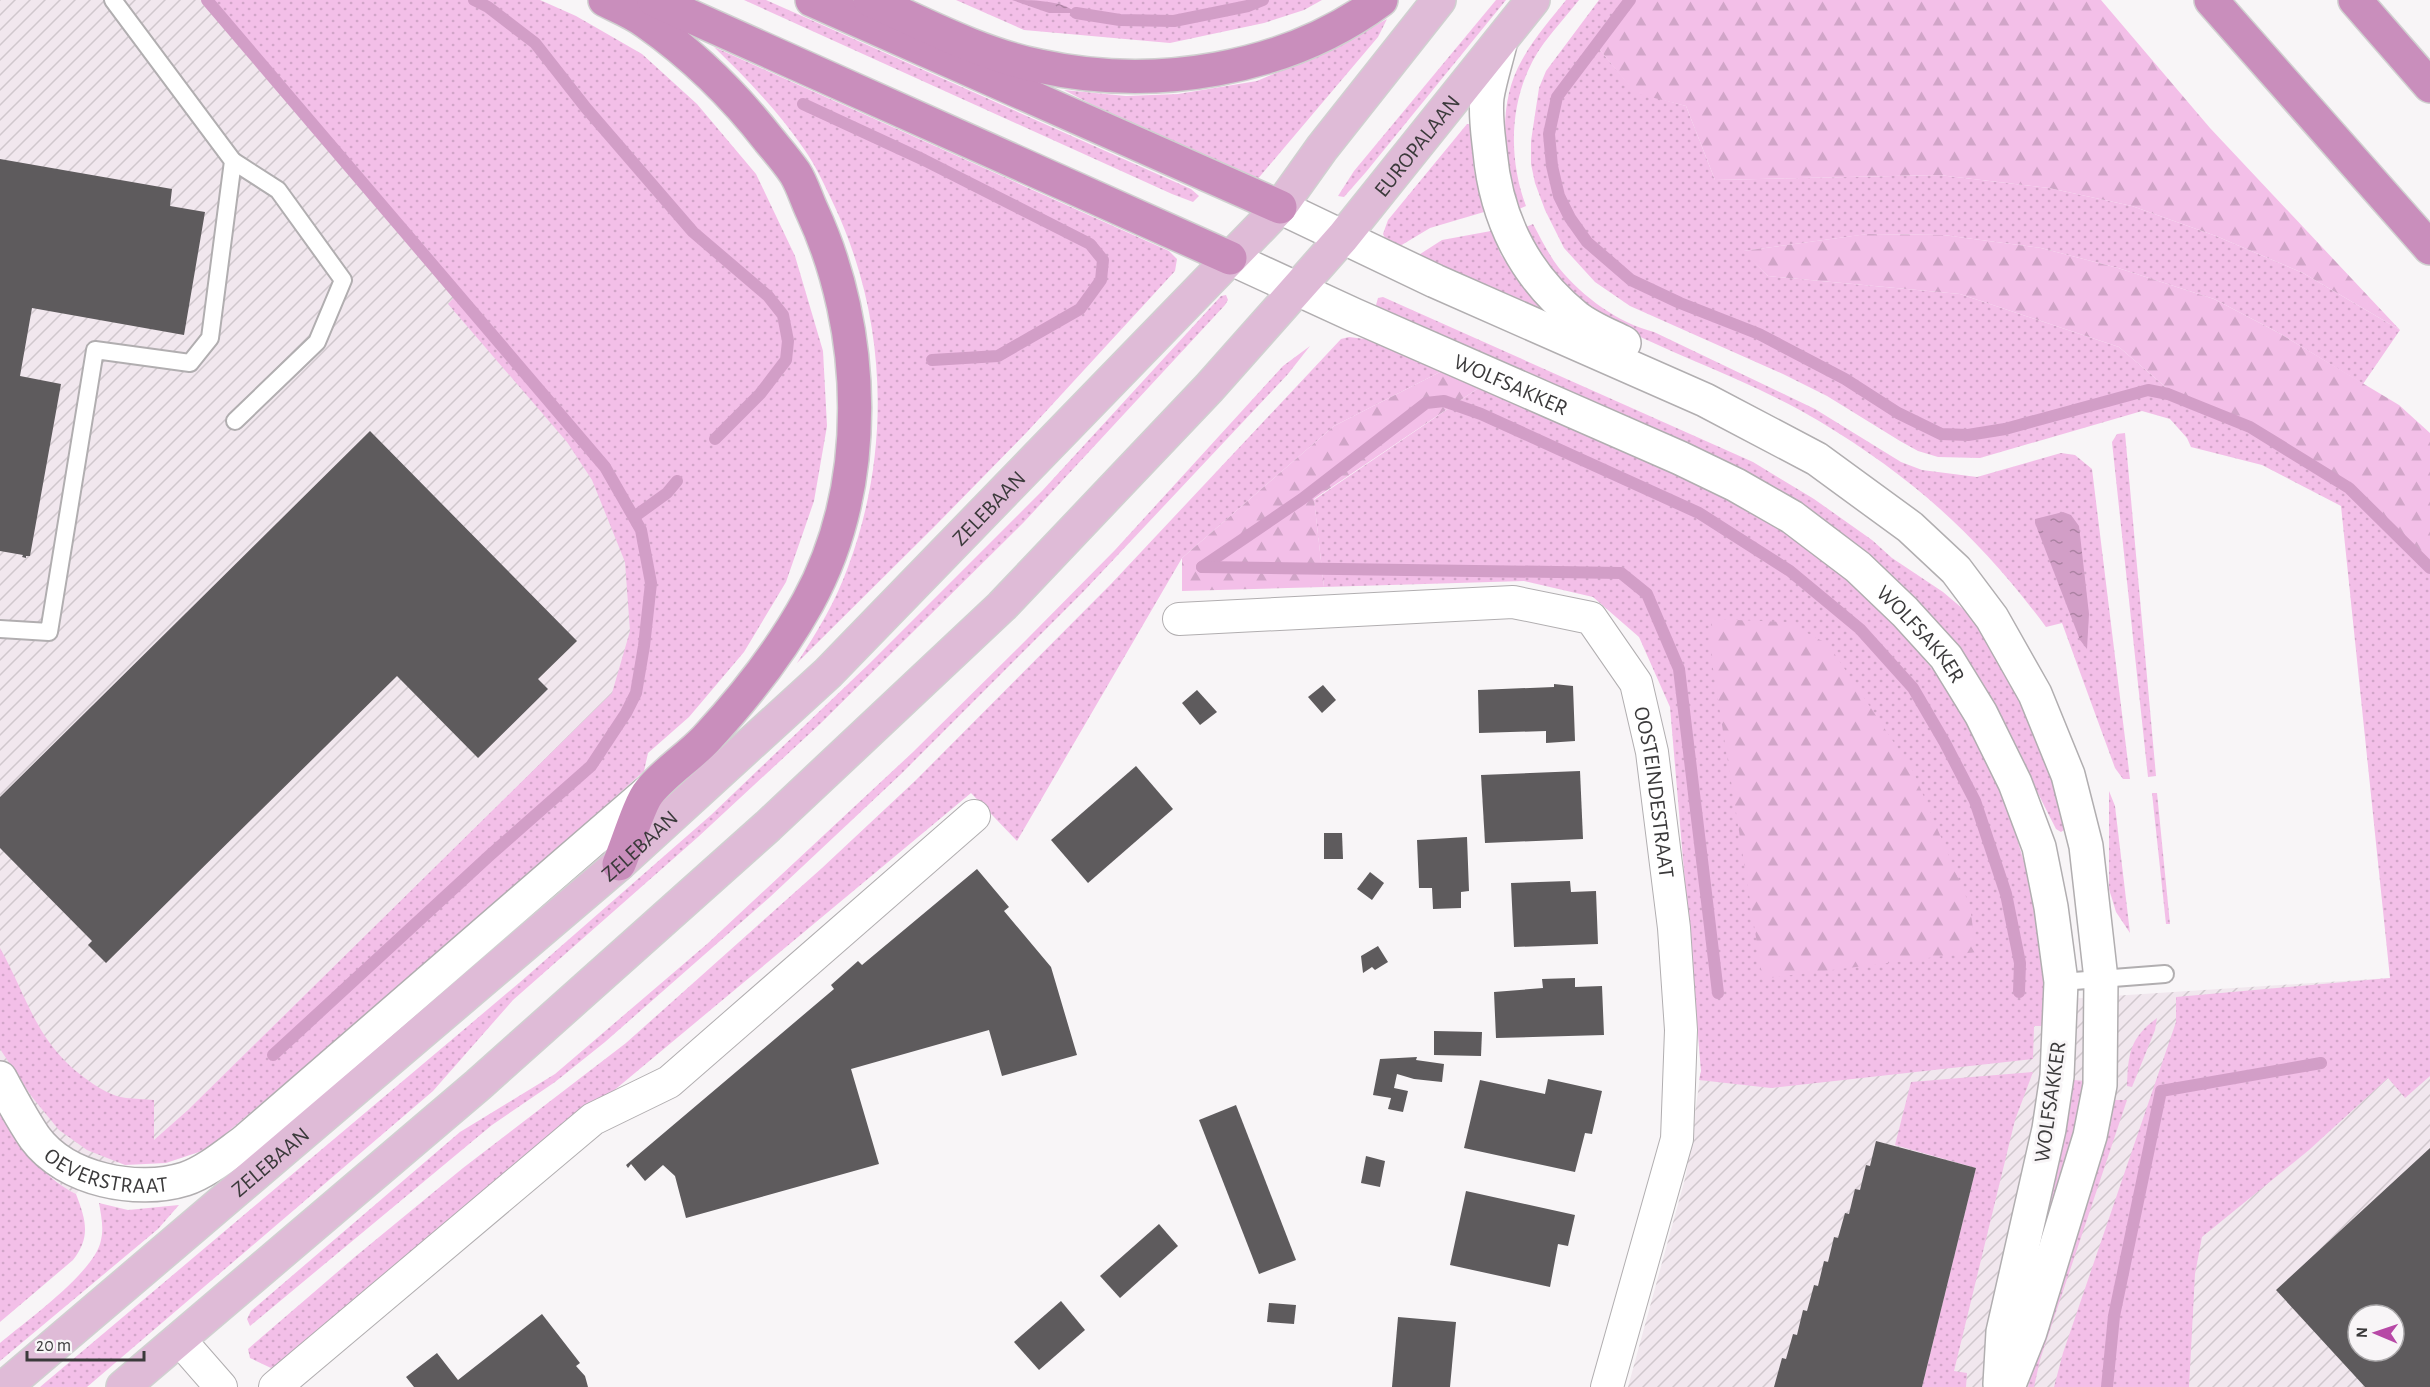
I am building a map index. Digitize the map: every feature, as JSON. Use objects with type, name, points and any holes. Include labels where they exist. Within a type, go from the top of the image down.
[{"type":"highway","points":[[605,0],[644,20],[703,66],[752,117],[795,173],[820,229],[836,275],[849,335],[853,383],[854,441],[848,490],[831,549],[809,601],[754,682],[705,740],[647,793],[620,864]]},
{"type":"highway","points":[[654,0],[1230,258]]},
{"type":"highway","points":[[812,0],[1280,207]]},
{"type":"highway","points":[[870,0],[986,50],[1038,66],[1091,75],[1153,77],[1212,71],[1265,57],[1320,37],[1381,0]]},
{"type":"highway","points":[[2211,0],[2430,248]]},
{"type":"highway","points":[[2355,0],[2430,86]]},
{"type":"main road","points":[[1230,258],[1280,207],[1322,148],[1439,0]]},
{"type":"main road","name":"EUROPALAAN","points":[[1297,289],[1343,237],[1533,0]]},
{"type":"main road","name":"ZELEBAAN","points":[[5,1387],[620,864],[828,674],[1230,258]]},
{"type":"main road","points":[[123,1387],[478,1085],[768,826],[900,704],[1002,606],[1209,388],[1297,289]]},
{"type":"street","name":"WOLFSAKKER","points":[[1500,44],[1487,98],[1487,129],[1494,188],[1512,239],[1546,289],[1578,318],[1608,335],[1817,432],[1856,460],[1910,527]]},
{"type":"street","name":"WOLFSAKKER","points":[[1280,207],[1435,281],[1705,400],[1817,459],[1910,527],[1956,570],[1992,618],[2035,694],[2068,775],[2086,846],[2102,979],[2100,1085],[2090,1136],[2030,1332],[2008,1387]]},
{"type":"street","name":"WOLFSAKKER","points":[[1230,258],[1680,458],[1792,517],[1858,567],[1905,612],[1946,657],[1981,714],[2015,783],[2039,847],[2051,907],[2061,982],[2057,1076],[2049,1129],[2003,1332],[2000,1387]]},
{"type":"street","name":"OOSTEINDESTRAAT","points":[[1179,619],[1513,602],[1592,618],[1636,683],[1652,752],[1674,928],[1681,1030],[1677,1139],[1608,1387]]},
{"type":"street","name":"OEVERSTRAAT","points":[[0,1078],[36,1139],[59,1161],[91,1177],[135,1186],[185,1179],[216,1162],[244,1142],[647,793]]},
{"type":"street","points":[[275,1387],[593,1119],[669,1082],[974,816]]},
{"type":"street","points":[[179,1339],[221,1387]]},
{"type":"lane","points":[[113,0],[233,162],[278,190],[343,280],[317,342],[235,421]]},
{"type":"lane","points":[[0,629],[49,632],[94,350],[190,363],[210,338],[233,162]]},
{"type":"lane","points":[[2061,982],[2165,974]]},
{"type":"shaded area","points":[[0,0],[207,0],[605,467],[641,530],[636,693],[177,1132],[91,1177],[76,1194],[35,1164],[23,1149],[0,1109]]},
{"type":"shaded area","points":[[2430,972],[2430,1387],[1628,1387],[1686,1175],[1701,1071],[1697,1023],[2390,978]]},
{"type":"green space","points":[[207,0],[540,0],[576,16],[642,54],[697,104],[756,174],[795,256],[823,351],[827,426],[814,501],[786,582],[744,652],[689,717],[648,753],[644,771],[500,901],[216,1142],[199,1152],[166,1163],[125,1165],[87,1150],[59,1130],[32,1097],[0,1049],[0,948],[45,1036],[71,1067],[111,1094],[126,1098],[154,1100],[154,1140],[188,1110],[612,693],[630,631],[625,562],[592,480],[567,442],[448,304],[458,293]]},
{"type":"green space","points":[[744,0],[766,0],[1191,189],[1199,196],[1193,202],[1172,194]]},
{"type":"green space","points":[[956,0],[1322,0],[1304,10],[1264,23],[1170,43],[1024,30]]},
{"type":"green space","points":[[1496,0],[1506,0],[1366,172],[1344,197],[1338,196],[1354,171]]},
{"type":"green space","points":[[1566,0],[1579,0],[1548,37],[1533,61],[1518,101],[1514,143],[1520,186],[1526,206],[1519,209],[1509,172],[1505,134],[1508,96],[1522,60]]},
{"type":"green space","points":[[1599,0],[1630,0],[1596,45],[1635,92],[1686,106],[1715,180],[1939,175],[2049,188],[2132,206],[2216,236],[2303,273],[2400,330],[2363,384],[2279,333],[2214,299],[2118,268],[2041,248],[1943,235],[1868,234],[1744,251],[1768,276],[1960,294],[2119,347],[2183,402],[2250,427],[2349,488],[2430,568],[2430,1076],[2405,1098],[2388,1078],[2309,1150],[2202,1237],[2195,1274],[2189,1387],[2054,1387],[2063,1353],[2176,1022],[2176,997],[2390,978],[2341,506],[2262,465],[2191,447],[2187,438],[2170,419],[2142,411],[1980,458],[1938,457],[1918,451],[1827,396],[1783,374],[1630,306],[1595,282],[1564,248],[1545,210],[1531,164],[1531,141],[1539,88],[1546,71]]},
{"type":"green space","points":[[1630,0],[2101,0],[2210,128],[2400,330],[2303,273],[2216,236],[2132,206],[2049,188],[1939,175],[1715,180],[1686,106],[1635,93],[1596,45]]},
{"type":"green space","points":[[1387,19],[1378,37],[1256,181],[1133,126],[1064,90],[1126,96],[1178,94],[1257,81],[1334,48]]},
{"type":"green space","points":[[714,47],[1169,251],[1177,259],[1175,271],[1027,432],[797,663],[838,592],[862,522],[872,477],[877,431],[877,384],[873,338],[865,293],[852,248],[816,169],[773,108]]},
{"type":"green space","points":[[1467,124],[1471,124],[1474,170],[1484,212],[1430,228],[1400,246],[1389,246],[1383,234],[1388,220]]},
{"type":"green space","points":[[1533,224],[1548,252],[1568,279],[1590,299],[1614,315],[1815,409],[1901,462],[1922,470],[1977,477],[2061,453],[2075,455],[2092,469],[2130,779],[2123,779],[2115,768],[2062,623],[2046,627],[1996,565],[1943,512],[1886,465],[1804,412],[1756,388],[1636,335],[1600,314],[1567,289],[1554,274],[1526,227]]},
{"type":"green space","points":[[1491,231],[1501,255],[1542,309],[1536,313],[1414,258],[1442,240]]},
{"type":"green space","points":[[1867,234],[1943,235],[2041,248],[2118,268],[2214,299],[2279,333],[2399,405],[2430,433],[2430,568],[2349,488],[2250,427],[2183,402],[2119,347],[1960,294],[1768,276],[1743,251]]},
{"type":"green space","points":[[1226,295],[1228,300],[1225,305],[1024,522],[820,724],[698,837],[513,1000],[433,1091],[87,1387],[40,1387],[519,983],[711,815],[870,663],[1042,491],[1221,296]]},
{"type":"green space","points":[[1383,297],[1753,462],[1814,499],[1872,540],[1892,558],[1943,592],[1969,614],[2007,668],[2051,767],[2067,828],[2061,832],[2056,829],[1994,706],[1935,622],[1913,597],[1868,555],[1379,311],[1376,305],[1378,298]]},
{"type":"green space","points":[[1349,337],[1381,341],[1444,370],[1334,426],[1182,558],[1017,841],[971,793],[288,1362],[271,1368],[250,1358],[248,1349],[356,1256],[463,1168],[626,1043],[822,868],[916,780],[1111,584],[1341,339]]},
{"type":"green space","points":[[1310,346],[1288,374],[1084,591],[900,775],[770,897],[605,1042],[555,1082],[492,1125],[250,1326],[247,1319],[251,1311],[460,1132],[555,1074],[707,944],[913,752],[1028,638],[1115,550],[1283,366]]},
{"type":"green space","points":[[1444,370],[1480,387],[1314,499],[1324,587],[1182,591],[1182,558],[1334,426]]},
{"type":"green space","points":[[1480,387],[1717,493],[1796,534],[1856,584],[1940,678],[1969,722],[2000,782],[2034,895],[2043,953],[2046,1026],[2034,1026],[2033,1059],[1771,1088],[1699,1080],[1701,1071],[1670,707],[1639,637],[1593,597],[1524,581],[1324,587],[1314,500]]},
{"type":"green space","points":[[2125,433],[2156,776],[2148,777],[2112,442],[2117,434]]},
{"type":"green space","points":[[1711,619],[1786,622],[1828,644],[1913,771],[1970,906],[1976,952],[1769,978],[1762,975],[1711,656]]},
{"type":"green space","points":[[2109,791],[2115,806],[2130,933],[2116,912],[2109,889]]},
{"type":"green space","points":[[2152,793],[2157,793],[2170,924],[2166,924]]},
{"type":"green space","points":[[2157,1018],[2155,1030],[2132,1087],[2127,1086],[2128,1064],[2132,1047],[2141,1032]]},
{"type":"green space","points":[[2033,1072],[2015,1120],[1954,1371],[1967,1373],[1966,1387],[1922,1387],[1976,1168],[1895,1145],[1911,1082]]},
{"type":"green space","points":[[2074,1080],[2086,1081],[2084,1098],[2049,1231],[2044,1230],[2042,1226]]},
{"type":"green space","points":[[2112,1100],[2127,1100],[2040,1360],[2034,1387],[2028,1387],[2035,1356]]},
{"type":"green space","points":[[0,1109],[32,1158],[63,1187],[76,1194],[85,1228],[79,1252],[73,1260],[0,1322]]},
{"type":"green space","points":[[99,1203],[128,1210],[179,1205],[158,1229],[0,1361],[0,1343],[73,1281],[96,1252],[102,1231]]},
{"type":"water","points":[[1012,0],[1055,3],[1076,13],[1049,13]]},
{"type":"water","points":[[2063,512],[2071,515],[2079,526],[2089,614],[2087,649],[2080,640],[2035,523],[2035,519]]},
{"type":"building","points":[[0,159],[172,189],[170,206],[205,212],[184,335],[32,308],[20,376],[61,384],[30,556],[26,558],[22,557],[23,555],[0,551]]},
{"type":"building","points":[[370,431],[577,641],[538,679],[548,689],[478,758],[397,676],[106,963],[88,945],[92,941],[0,848],[0,797]]},
{"type":"building","points":[[1554,684],[1573,686],[1575,741],[1546,743],[1546,731],[1479,733],[1478,690],[1554,687]]},
{"type":"building","points":[[1323,685],[1336,700],[1322,713],[1308,697]]},
{"type":"building","points":[[1197,690],[1217,712],[1200,725],[1182,703]]},
{"type":"building","points":[[1136,766],[1173,809],[1088,883],[1051,840]]},
{"type":"building","points":[[1580,771],[1583,839],[1485,843],[1481,775]]},
{"type":"building","points":[[1324,833],[1342,833],[1343,859],[1324,859]]},
{"type":"building","points":[[1467,837],[1469,891],[1461,892],[1461,908],[1433,909],[1432,888],[1419,888],[1417,840]]},
{"type":"building","points":[[977,869],[1009,907],[1004,911],[1051,967],[1077,1055],[1002,1076],[989,1030],[851,1069],[879,1164],[686,1218],[675,1176],[663,1165],[645,1181],[631,1164],[628,1168],[626,1165],[834,989],[831,985],[858,961],[862,965]]},
{"type":"building","points":[[1370,872],[1384,883],[1372,900],[1357,889]]},
{"type":"building","points":[[1570,881],[1571,892],[1596,891],[1598,944],[1514,947],[1511,883]]},
{"type":"building","points":[[1378,946],[1388,962],[1375,970],[1372,967],[1363,973],[1361,956]]},
{"type":"building","points":[[1575,978],[1575,987],[1602,986],[1604,1035],[1496,1038],[1494,992],[1543,988],[1542,979]]},
{"type":"building","points":[[1434,1031],[1482,1032],[1481,1056],[1434,1055]]},
{"type":"building","points":[[1417,1057],[1416,1060],[1444,1064],[1442,1082],[1414,1079],[1397,1074],[1394,1088],[1408,1091],[1403,1112],[1388,1109],[1391,1098],[1373,1095],[1380,1059]]},
{"type":"building","points":[[1548,1079],[1602,1091],[1592,1134],[1585,1133],[1575,1172],[1464,1148],[1480,1080],[1545,1094]]},
{"type":"building","points":[[1236,1105],[1296,1260],[1259,1274],[1199,1120]]},
{"type":"building","points":[[1876,1141],[1976,1168],[1922,1387],[1774,1387],[1782,1358],[1786,1359],[1793,1334],[1797,1335],[1803,1310],[1807,1311],[1814,1285],[1818,1286],[1824,1261],[1828,1262],[1834,1237],[1838,1238],[1845,1213],[1849,1214],[1855,1189],[1860,1190],[1866,1165],[1870,1166]]},
{"type":"building","points":[[2430,1148],[2430,1387],[2365,1387],[2276,1290]]},
{"type":"building","points":[[1366,1156],[1385,1161],[1380,1187],[1361,1183]]},
{"type":"building","points":[[1466,1191],[1575,1215],[1568,1246],[1558,1244],[1550,1287],[1450,1265]]},
{"type":"building","points":[[1159,1224],[1178,1246],[1120,1298],[1100,1276]]},
{"type":"building","points":[[1061,1301],[1085,1330],[1039,1370],[1014,1342]]},
{"type":"building","points":[[1269,1303],[1296,1305],[1294,1324],[1267,1322]]},
{"type":"building","points":[[542,1314],[580,1363],[576,1366],[585,1376],[588,1387],[414,1387],[406,1377],[437,1353],[458,1380]]},
{"type":"building","points":[[1398,1317],[1456,1322],[1450,1387],[1392,1387]]},
{"type":"waterway","points":[[207,0],[605,467],[641,530],[651,583],[636,693],[626,713],[591,766],[489,856],[273,1055]]},
{"type":"waterway","points":[[474,0],[488,7],[535,43],[586,108],[693,232],[768,296],[783,315],[788,341],[786,360],[760,394],[715,439]]},
{"type":"waterway","points":[[1076,13],[1120,20],[1174,21],[1248,6],[1263,0]]},
{"type":"waterway","points":[[1630,0],[1557,97],[1549,134],[1552,166],[1559,196],[1570,218],[1587,242],[1631,280],[1680,303],[1759,334],[1845,379],[1898,413],[1941,434],[1968,435],[2005,429],[2148,390],[2168,394],[2250,427],[2349,488],[2430,568]]},
{"type":"waterway","points":[[803,104],[924,160],[1090,244],[1103,260],[1101,280],[1080,309],[998,356],[932,360]]},
{"type":"waterway","points":[[1202,567],[1302,499],[1426,403],[1444,401],[1481,414],[1699,513],[1790,571],[1860,629],[1913,688],[1975,801],[2006,894],[2020,963],[2019,992]]},
{"type":"waterway","points":[[634,517],[667,493],[677,481]]},
{"type":"waterway","points":[[1202,567],[1621,573],[1647,594],[1679,669],[1718,993]]},
{"type":"waterway","points":[[2107,1387],[2114,1316],[2161,1091],[2321,1063]]}]
